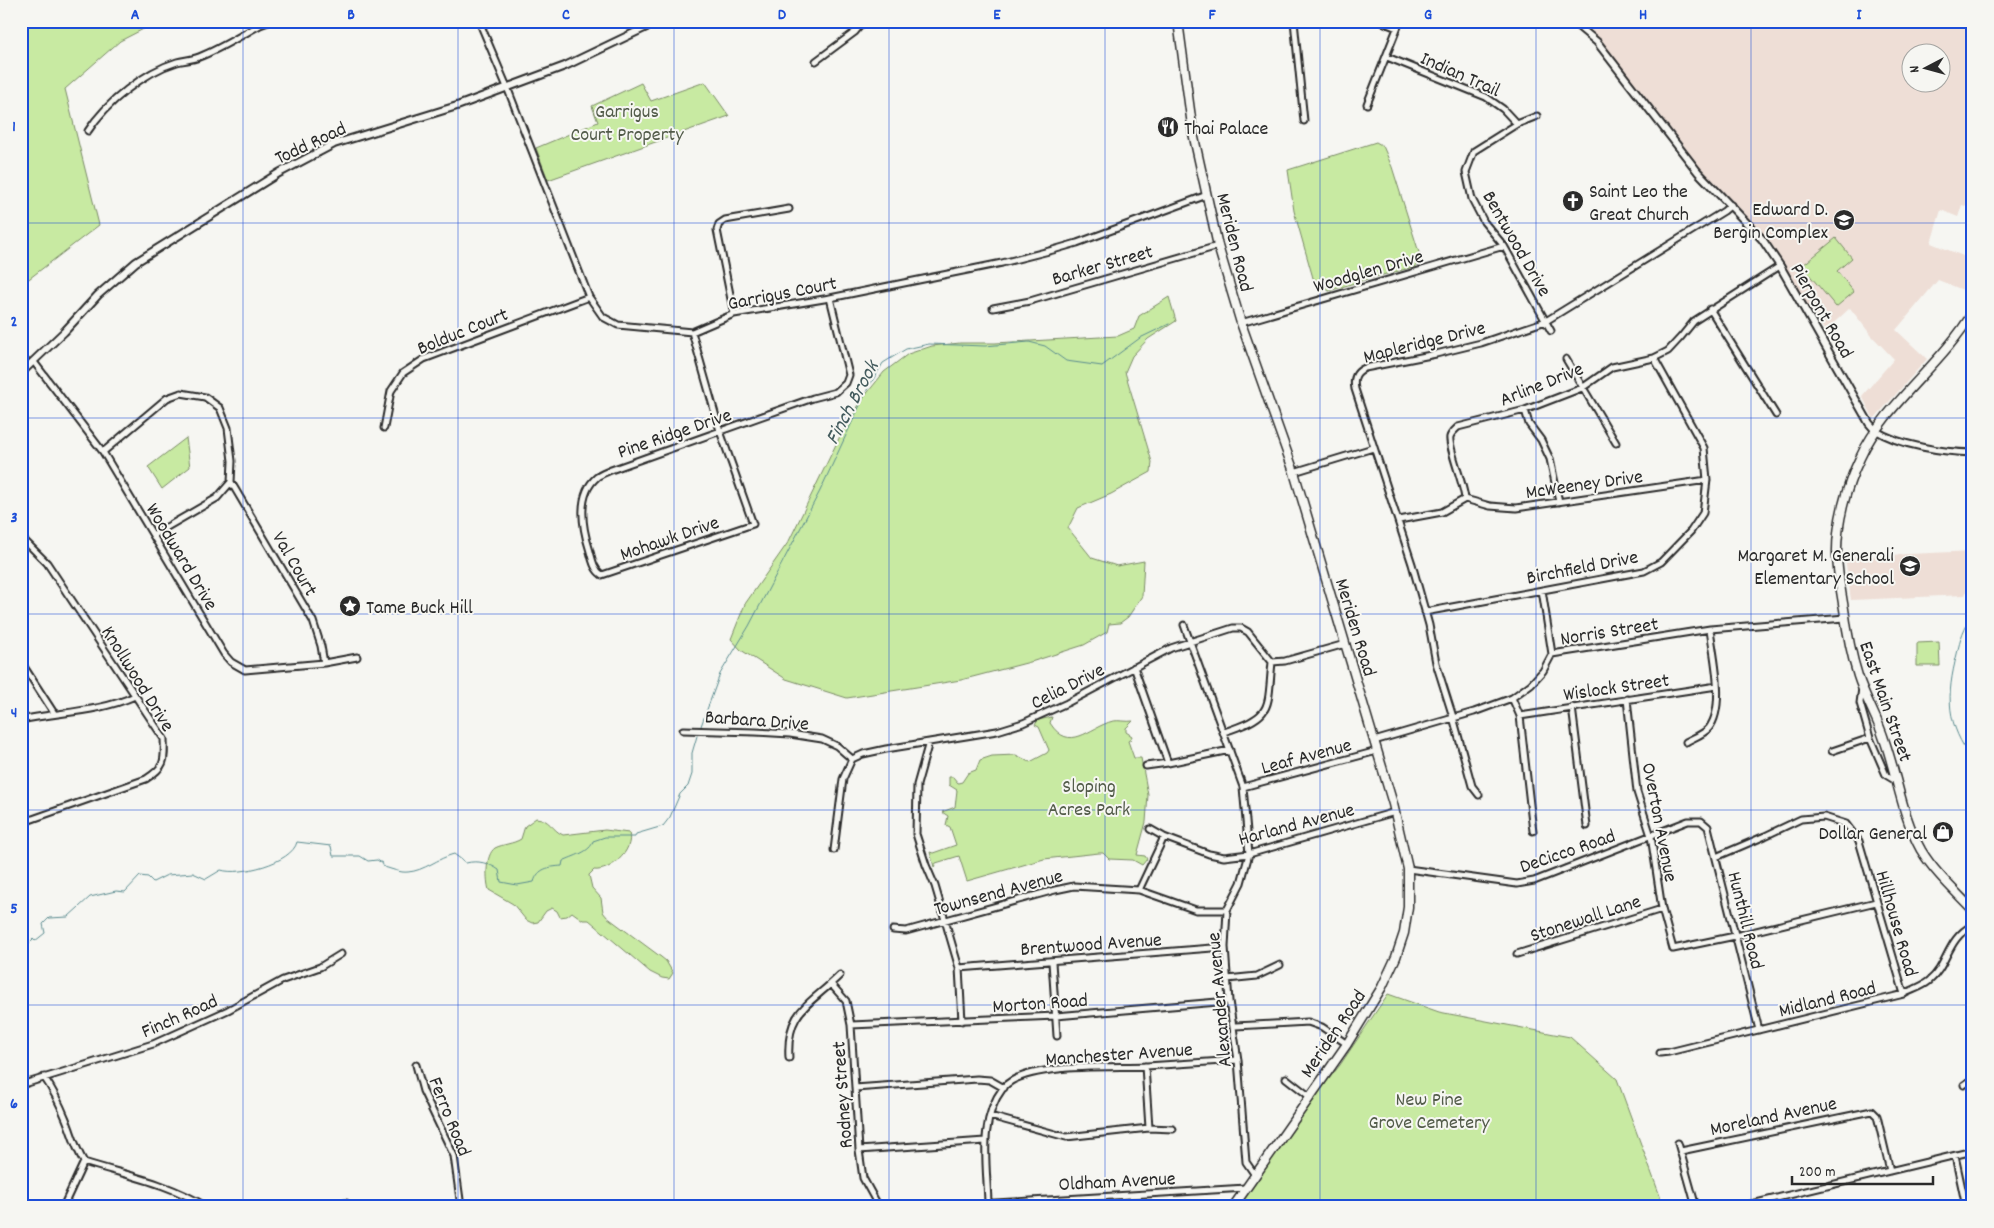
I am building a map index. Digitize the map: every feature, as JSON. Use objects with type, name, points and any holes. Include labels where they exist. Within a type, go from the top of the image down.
[{"type":"main road","name":"Meriden Road","points":[[1178,21],[1193,133],[1218,246],[1241,323],[1294,472],[1395,812],[1408,869],[1408,907],[1401,942],[1382,987],[1347,1044],[1233,1207]]},
{"type":"main road","name":"East Main Street","points":[[1973,312],[1942,355],[1875,430],[1864,448],[1854,473],[1840,524],[1837,557],[1852,655],[1862,687],[1882,731],[1912,831],[1921,850],[1937,871],[1973,910]]},
{"type":"street","points":[[88,131],[96,118],[110,104],[152,73],[177,62],[197,58],[271,21]]},
{"type":"street","name":"Garrigus Court","points":[[479,21],[507,87],[589,297],[603,317],[618,325],[692,332],[734,314],[830,298],[1002,263],[1053,250],[1207,195]]},
{"type":"street","name":"Todd Road","points":[[21,372],[34,362],[98,295],[136,262],[280,173],[334,144],[457,106],[565,66],[659,21]]},
{"type":"street","points":[[816,61],[855,32],[864,21]]},
{"type":"street","points":[[1294,21],[1304,121]]},
{"type":"street","points":[[1380,21],[1397,28]]},
{"type":"street","points":[[1367,104],[1400,21]]},
{"type":"street","name":"Pierpont Road","points":[[1572,21],[1597,42],[1698,172],[1762,239],[1780,266],[1866,418],[1875,430]]},
{"type":"street","name":"Indian Trail","points":[[1386,57],[1486,97],[1503,109],[1518,124]]},
{"type":"street","name":"Bentwood Drive","points":[[1537,116],[1518,124],[1474,151],[1466,172],[1472,199],[1484,222],[1504,246],[1551,331]]},
{"type":"street","name":"Mapleridge Drive","points":[[1479,795],[1472,786],[1454,717],[1436,663],[1425,612],[1399,520],[1373,448],[1355,389],[1354,378],[1361,370],[1481,343],[1546,321],[1724,212],[1731,205]]},
{"type":"street","points":[[734,314],[717,230],[719,224],[725,220],[789,209]]},
{"type":"street","name":"Barker Street","points":[[993,308],[1030,301],[1218,246]]},
{"type":"street","name":"Woodglen Drive","points":[[1241,323],[1504,246]]},
{"type":"street","name":"Arline Drive","points":[[1465,499],[1464,486],[1450,446],[1450,436],[1458,427],[1525,410],[1582,388],[1612,367],[1654,358],[1668,351],[1694,321],[1780,266]]},
{"type":"street","name":"Bolduc Court","points":[[384,428],[391,391],[403,373],[424,359],[589,297]]},
{"type":"street","name":"Pine Ridge Drive","points":[[596,571],[584,532],[582,507],[588,489],[597,478],[611,470],[813,398],[836,392],[846,383],[849,375],[830,298]]},
{"type":"street","points":[[1710,309],[1776,415]]},
{"type":"street","points":[[692,332],[720,431]]},
{"type":"street","name":"Birchfield Drive","points":[[1425,612],[1644,571],[1661,562],[1691,531],[1703,513],[1707,480],[1704,448],[1654,358]]},
{"type":"street","points":[[1566,359],[1616,443]]},
{"type":"street","name":"Woodward Drive","points":[[34,362],[103,452],[224,654],[231,662],[245,670],[324,663],[357,656]]},
{"type":"street","points":[[103,452],[167,398],[181,393],[205,398],[220,408],[228,428],[232,461],[231,482],[217,498],[153,535]]},
{"type":"street","points":[[1525,410],[1529,424],[1541,440],[1550,459],[1559,502]]},
{"type":"street","points":[[1875,430],[1920,446],[1973,453]]},
{"type":"street","name":"Mohawk Drive","points":[[596,571],[602,576],[753,524],[720,431]]},
{"type":"street","points":[[1294,472],[1373,448]]},
{"type":"street","name":"McWeeney Drive","points":[[1465,499],[1490,506],[1516,508],[1707,480]]},
{"type":"street","name":"Val Court","points":[[231,482],[312,621],[321,646],[324,663]]},
{"type":"street","points":[[1399,520],[1442,512],[1465,499]]},
{"type":"street","name":"Knollwood Drive","points":[[21,537],[47,562],[164,739],[165,758],[160,770],[146,779],[24,822]]},
{"type":"street","points":[[1542,590],[1552,654]]},
{"type":"street","name":"Norris Street","points":[[1374,741],[1474,712],[1512,698],[1531,684],[1543,671],[1552,654],[1710,629],[1845,618]]},
{"type":"street","name":"Alexander Avenue","points":[[1184,625],[1243,787],[1249,854],[1241,883],[1227,910],[1225,948],[1229,1001],[1238,1060],[1246,1162],[1254,1175]]},
{"type":"street","name":"Celia Drive","points":[[852,759],[863,754],[997,731],[1023,724],[1171,648],[1233,628],[1241,628],[1248,632],[1272,662]]},
{"type":"street","points":[[1686,742],[1709,728],[1716,711],[1718,686],[1710,629]]},
{"type":"street","points":[[1224,732],[1257,720],[1262,716],[1267,708],[1272,662],[1285,661],[1345,644]]},
{"type":"street","points":[[21,662],[54,713]]},
{"type":"street","points":[[1134,667],[1168,763]]},
{"type":"street","name":"Wislock Street","points":[[1520,716],[1718,686]]},
{"type":"street","points":[[1862,687],[1860,703],[1870,738],[1886,775],[1896,781]]},
{"type":"street","points":[[21,720],[54,713],[106,707],[135,696]]},
{"type":"street","points":[[1512,698],[1520,716],[1532,831]]},
{"type":"street","name":"Overton Avenue","points":[[1627,699],[1637,792],[1651,836],[1662,908],[1673,950],[1735,936]]},
{"type":"street","points":[[1572,707],[1587,826]]},
{"type":"street","name":"Barbara Drive","points":[[683,730],[764,732],[822,739],[837,746],[852,759]]},
{"type":"street","points":[[1832,751],[1870,738]]},
{"type":"street","points":[[929,742],[917,785],[916,834],[935,886],[959,968],[962,1022]]},
{"type":"street","points":[[1146,766],[1230,750]]},
{"type":"street","name":"Leaf Avenue","points":[[1243,787],[1377,751]]},
{"type":"street","points":[[834,850],[842,779],[852,759]]},
{"type":"street","name":"Harland Avenue","points":[[1150,829],[1164,837],[1209,854],[1224,857],[1249,854],[1395,812]]},
{"type":"street","name":"Hillhouse Road","points":[[1716,857],[1801,819],[1824,817],[1846,824],[1859,841],[1904,994]]},
{"type":"street","name":"DeCicco Road","points":[[1408,869],[1517,884],[1534,881],[1688,821],[1701,821]]},
{"type":"street","name":"Hunthill Road","points":[[1701,821],[1708,827],[1759,1030]]},
{"type":"street","points":[[1139,890],[1164,837]]},
{"type":"street","name":"Townsend Avenue","points":[[893,930],[906,931],[945,922],[1046,892],[1074,886],[1139,890],[1196,910],[1227,910]]},
{"type":"street","points":[[1735,936],[1876,902]]},
{"type":"street","name":"Stonewall Lane","points":[[1517,954],[1662,908]]},
{"type":"street","name":"Midland Road","points":[[1660,1052],[1669,1052],[1904,994],[1928,981],[1942,966],[1951,944],[1964,930],[1973,925]]},
{"type":"street","name":"Brentwood Avenue","points":[[959,968],[1225,948]]},
{"type":"street","name":"Finch Road","points":[[21,1085],[153,1044],[228,1010],[283,980],[320,967],[341,954]]},
{"type":"street","points":[[1052,962],[1057,1036]]},
{"type":"street","points":[[1228,980],[1257,976],[1280,966]]},
{"type":"street","points":[[789,1058],[788,1042],[792,1024],[804,1006],[840,975]]},
{"type":"street","name":"Rodney Street","points":[[831,984],[846,1000],[851,1025],[859,1150],[863,1178],[879,1207]]},
{"type":"street","name":"Morton Road","points":[[851,1025],[962,1022],[1229,1001]]},
{"type":"street","points":[[1234,1026],[1308,1022],[1322,1027],[1347,1044]]},
{"type":"street","name":"Manchester Avenue","points":[[1004,1088],[1016,1078],[1048,1070],[1238,1060]]},
{"type":"street","name":"Ferro Road","points":[[416,1065],[424,1091],[454,1156],[461,1207]]},
{"type":"street","points":[[1145,1066],[1149,1128]]},
{"type":"street","points":[[44,1077],[54,1093],[66,1119],[74,1146],[84,1162],[160,1184],[187,1195],[207,1207]]},
{"type":"street","points":[[1286,1078],[1309,1096]]},
{"type":"street","points":[[855,1088],[977,1079],[990,1080],[1004,1088],[990,1116],[986,1141],[988,1203]]},
{"type":"street","points":[[1964,1086],[1973,1079]]},
{"type":"street","name":"Moreland Avenue","points":[[1681,1151],[1872,1111],[1877,1116],[1890,1170]]},
{"type":"street","points":[[990,1116],[1066,1136],[1149,1128],[1173,1129]]},
{"type":"street","points":[[859,1150],[986,1141]]},
{"type":"street","points":[[1678,1143],[1696,1207]]},
{"type":"street","points":[[1740,1207],[1973,1151]]},
{"type":"street","points":[[1955,1156],[1966,1207]]},
{"type":"street","points":[[63,1207],[84,1162]]},
{"type":"street","name":"Oldham Avenue","points":[[930,1207],[1246,1188]]},
{"type":"street","points":[[331,1207],[346,1203]]},
{"type":"shaded area","name":"Edward D. Bergin Complex","points":[[1584,21],[1973,21],[1973,209],[1962,205],[1958,217],[1941,210],[1931,243],[1973,260],[1973,294],[1938,280],[1896,330],[1927,359],[1874,419],[1862,396],[1894,359],[1871,335],[1850,308],[1825,331],[1754,224],[1700,167]]},
{"type":"shaded area","name":"Margaret M. Generali Elementary School","points":[[1973,551],[1973,576],[1965,595],[1851,600],[1845,557]]},
{"type":"green space","points":[[21,21],[159,21],[120,41],[65,89],[99,225],[21,285]]},
{"type":"green space","name":"Garrigus Court Property","points":[[705,82],[729,116],[548,180],[536,148],[598,122],[592,106],[641,83],[651,101]]},
{"type":"green space","points":[[1376,142],[1383,146],[1392,167],[1422,262],[1414,267],[1329,291],[1313,278],[1294,211],[1288,170]]},
{"type":"green space","points":[[1836,238],[1852,258],[1837,271],[1854,292],[1836,307],[1802,266]]},
{"type":"green space","points":[[1169,297],[1176,321],[1148,339],[1132,356],[1125,372],[1152,462],[1151,472],[1111,494],[1078,508],[1068,528],[1092,558],[1117,566],[1144,561],[1142,596],[1128,617],[1120,623],[1109,624],[1107,632],[1084,645],[1034,661],[961,680],[847,698],[786,679],[741,650],[731,639],[745,604],[789,541],[842,432],[864,397],[884,372],[908,354],[932,346],[1118,336],[1134,329],[1139,316]]},
{"type":"green space","points":[[186,438],[190,467],[162,489],[148,467]]},
{"type":"green space","points":[[1939,642],[1940,666],[1917,666],[1917,643]]},
{"type":"green space","name":"Sloping Acres Park","points":[[1052,717],[1050,723],[1057,732],[1065,737],[1072,738],[1113,721],[1133,721],[1126,728],[1126,732],[1132,736],[1128,741],[1134,758],[1141,758],[1148,795],[1146,822],[1137,855],[1145,856],[1147,859],[1142,865],[1133,860],[1109,859],[1103,853],[1099,853],[1044,859],[967,881],[959,856],[936,863],[934,867],[930,852],[933,853],[956,845],[950,827],[946,825],[948,816],[942,812],[955,807],[957,790],[949,785],[949,777],[953,777],[958,783],[962,782],[968,773],[976,770],[980,760],[992,756],[1016,755],[1030,762],[1047,753],[1049,750],[1039,727],[1035,725],[1038,720]]},
{"type":"green space","points":[[536,818],[545,820],[563,835],[605,830],[629,833],[628,847],[619,859],[607,868],[594,870],[589,875],[592,888],[601,898],[603,912],[607,917],[666,961],[673,973],[669,979],[650,972],[589,920],[583,920],[572,912],[567,916],[560,917],[557,911],[552,908],[546,911],[538,922],[532,923],[526,920],[513,904],[489,890],[487,868],[492,851],[495,848],[521,839],[525,826]]},
{"type":"green space","name":"New Pine Grove Cemetery","points":[[1388,994],[1439,1012],[1570,1037],[1617,1079],[1664,1207],[1239,1207]]},
{"type":"waterway","name":"Finch Brook","points":[[701,726],[720,674],[749,626],[820,491],[868,388],[883,363],[906,349],[929,344],[985,346],[1029,342],[1045,346],[1066,361],[1102,366],[1140,338],[1169,324]]},
{"type":"waterway","points":[[1973,615],[1965,628],[1960,644],[1953,669],[1950,697],[1953,722],[1964,747],[1973,760]]},
{"type":"waterway","name":"Finch Brook","points":[[21,952],[25,951],[25,947],[33,939],[35,941],[45,933],[43,924],[49,918],[68,917],[90,897],[116,891],[125,892],[140,876],[148,877],[153,882],[167,875],[193,873],[206,879],[221,870],[240,871],[276,862],[286,856],[297,842],[331,846],[333,856],[360,856],[368,861],[377,860],[384,867],[405,872],[420,869],[454,854],[466,863],[479,862],[499,870],[501,882],[517,885],[534,882],[541,871],[562,866],[563,861],[585,851],[592,845],[593,841],[605,837],[635,837],[636,834],[663,826],[670,817],[680,794],[688,786],[692,774],[692,753],[697,736]]},
{"type":"place","name":"Thai Palace","points":[[1168,127]]},
{"type":"place","name":"Saint Leo the Great Church","points":[[1573,201]]},
{"type":"place","name":"Edward D. Bergin Complex","points":[[1844,220]]},
{"type":"place","name":"Margaret M. Generali Elementary School","points":[[1910,566]]},
{"type":"place","name":"Tame Buck Hill","points":[[350,606]]},
{"type":"place","name":"Dollar General","points":[[1943,832]]}]
